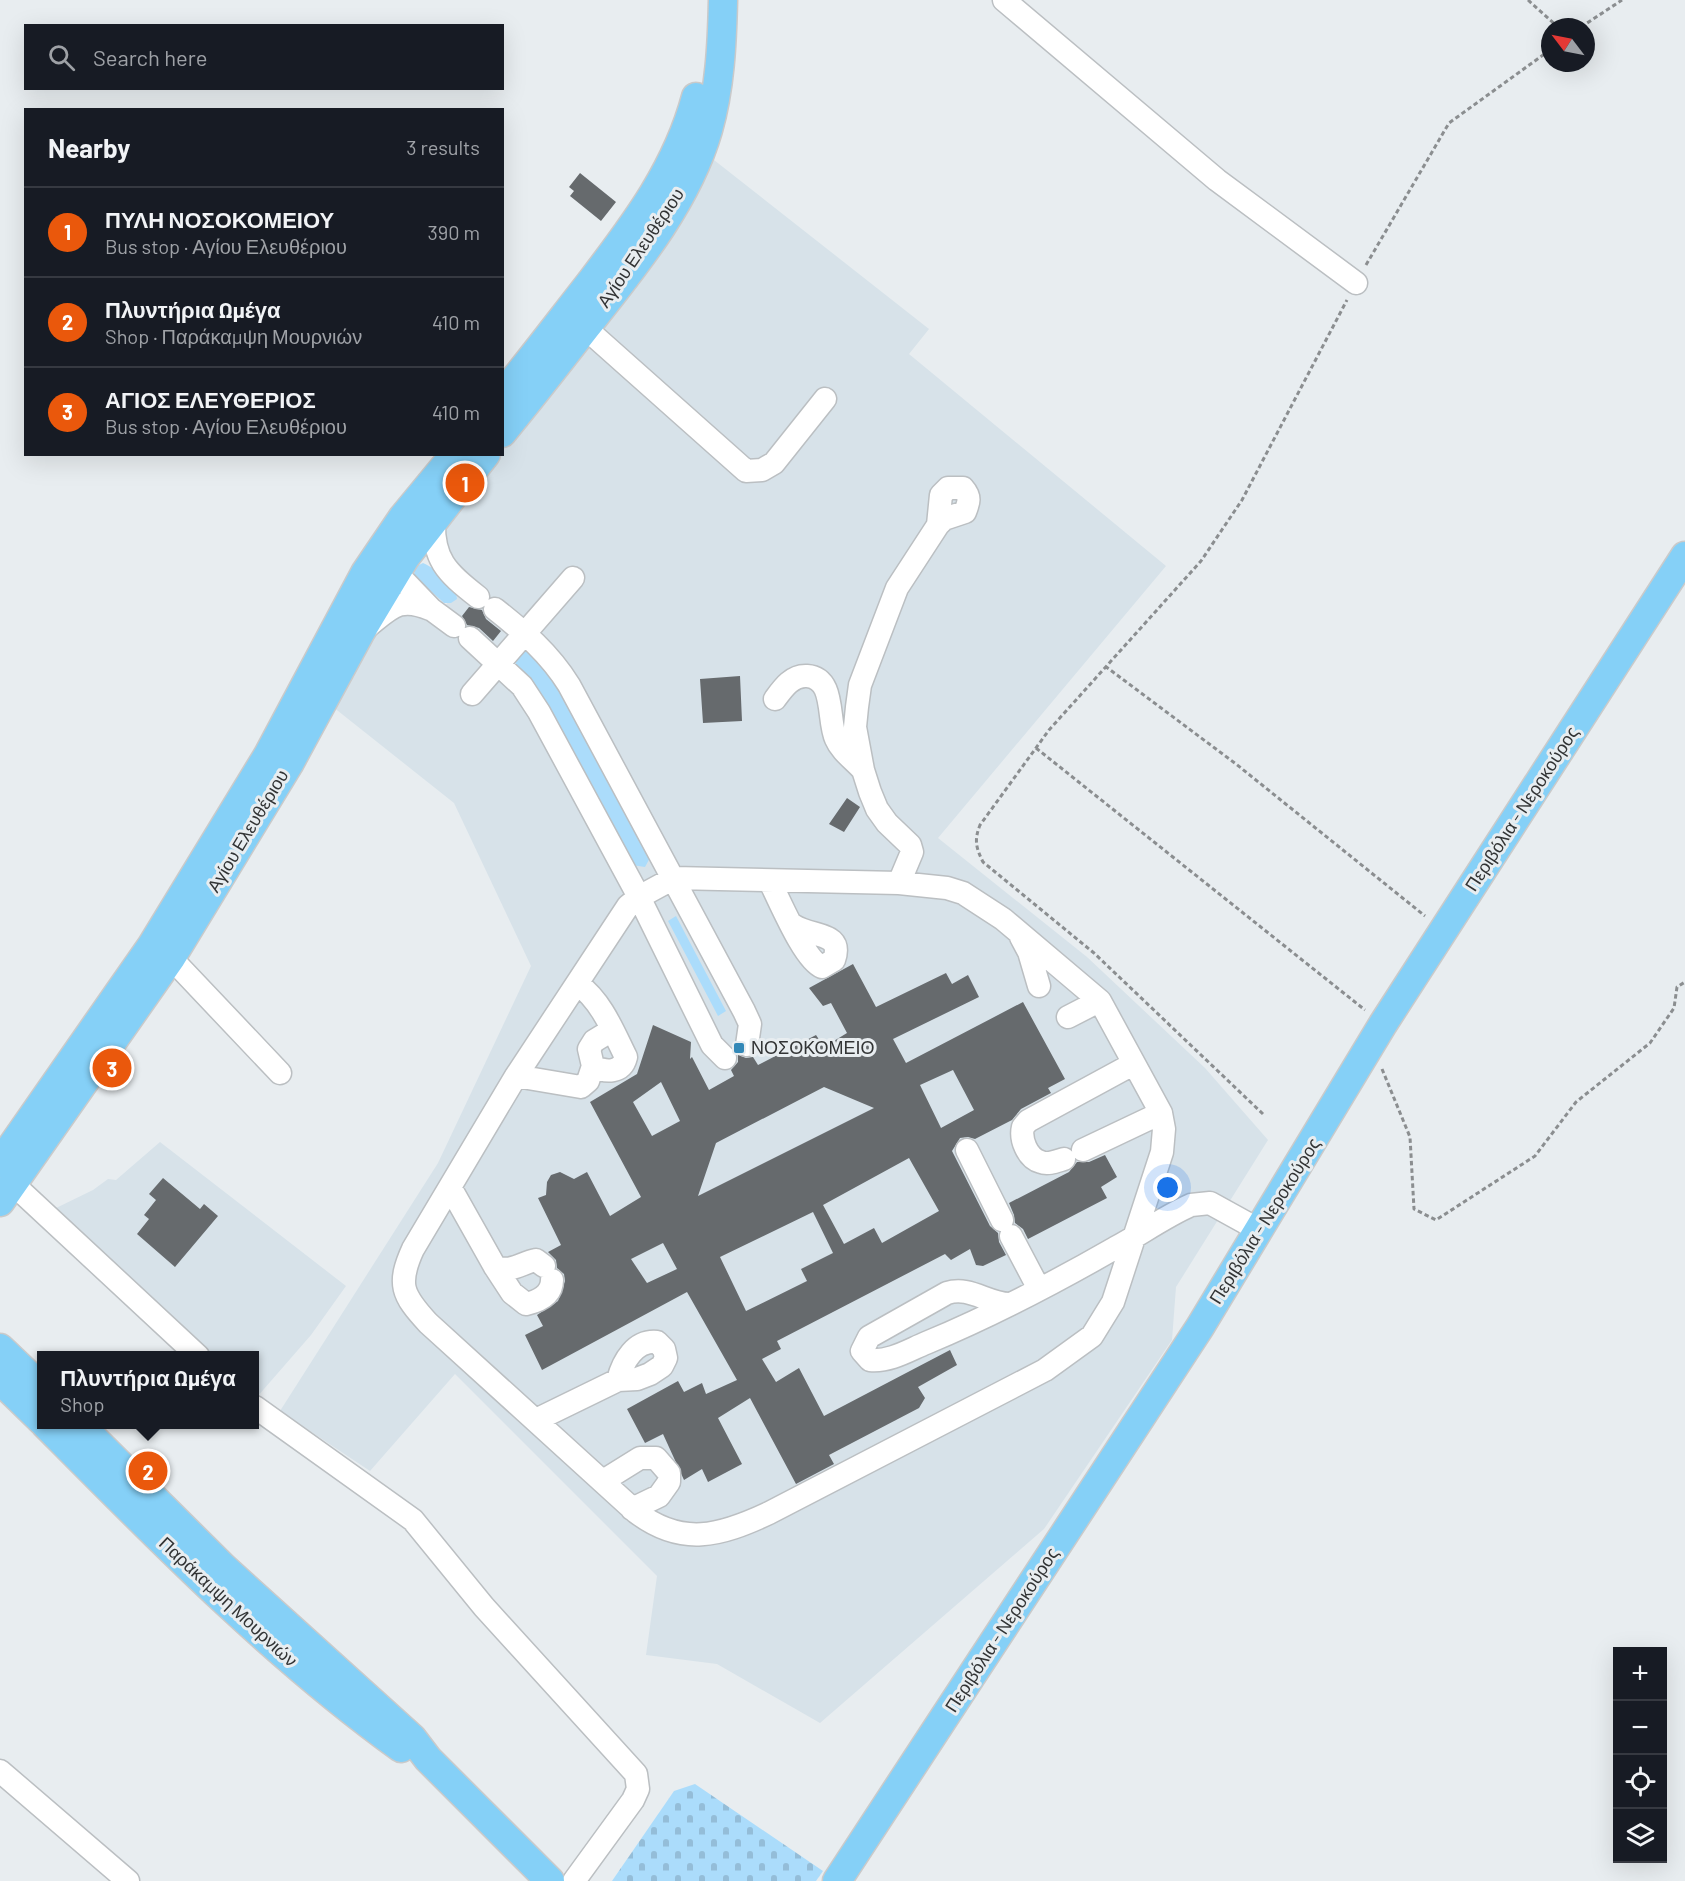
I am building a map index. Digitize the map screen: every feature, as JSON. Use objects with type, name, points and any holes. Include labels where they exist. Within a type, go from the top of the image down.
[{"type":"main road","name":"Αγίου Ελευθέριου","points":[[504,430],[577,320],[672,163],[689,125],[722,0]]},
{"type":"main road","name":"Αγίου Ελευθέριου","points":[[504,393],[577,320]]},
{"type":"main road","name":"Αγίου Ελευθέριου","points":[[4,1183],[453,456]]},
{"type":"main road","name":"Αγίου Ελευθέριου","points":[[4,1183],[171,958],[289,764],[360,633],[395,551],[434,517],[484,456]]},
{"type":"main road","name":"Περιβόλια - Νεροκούρος","points":[[837,1881],[1200,1327],[1383,1024],[1685,556]]},
{"type":"main road","points":[[0,1348],[37,1383]]},
{"type":"main road","name":"Παράκαμψη Μουρνιών","points":[[0,1380],[37,1417]]},
{"type":"main road","name":"Παράκαμψη Μουρνιών","points":[[49,1429],[204,1581],[296,1666],[402,1749],[428,1759]]},
{"type":"main road","name":"Παράκαμψη Μουρνιών","points":[[83,1429],[223,1567],[412,1738],[428,1759],[550,1881]]},
{"type":"street","points":[[1004,0],[1218,180],[1356,284]]},
{"type":"street","points":[[577,320],[746,471],[762,470],[774,463],[825,399]]},
{"type":"street","points":[[434,517],[433,539],[437,554],[450,574]]},
{"type":"street","points":[[899,883],[912,852],[910,845],[877,809],[863,770],[855,727],[860,686],[897,588],[938,525]]},
{"type":"street","points":[[395,551],[450,574],[525,633],[554,661],[674,878],[750,1024],[747,1045]]},
{"type":"street","points":[[395,551],[431,609]]},
{"type":"street","points":[[472,694],[573,578]]},
{"type":"street","points":[[360,633],[399,603],[414,602],[431,609],[462,632],[522,686],[539,712],[639,897],[712,1045],[725,1058]]},
{"type":"street","points":[[776,699],[785,685],[799,675],[811,676],[820,682],[828,699],[835,737],[863,770]]},
{"type":"street","points":[[674,878],[770,882],[899,883],[947,888],[982,903],[1099,1000],[1161,1113],[1164,1129],[1162,1152],[1113,1302],[1102,1323],[1080,1347],[1045,1370],[998,1392],[769,1513],[725,1532],[709,1535],[679,1533],[645,1519],[632,1509],[428,1323],[413,1308],[402,1286],[406,1265],[516,1076],[628,906],[639,897],[674,878]]},
{"type":"street","points":[[770,882],[793,925]]},
{"type":"street","points":[[1013,927],[1029,952],[1039,986]]},
{"type":"street","points":[[171,958],[280,1073]]},
{"type":"street","points":[[578,984],[597,1003],[626,1057],[624,1063],[614,1071],[603,1071],[593,1066]]},
{"type":"street","points":[[1068,1017],[1099,1000]]},
{"type":"street","points":[[516,1076],[581,1087],[588,1081],[593,1066],[589,1049],[594,1041],[612,1030]]},
{"type":"street","points":[[1133,1064],[1028,1121],[1023,1127],[1023,1142],[1035,1160],[1042,1163],[1074,1154],[1161,1113]]},
{"type":"street","points":[[967,1149],[1039,1289]]},
{"type":"street","points":[[4,1183],[192,1351]]},
{"type":"street","points":[[450,1187],[495,1267],[512,1293],[526,1304],[545,1297],[552,1287],[548,1273],[536,1260],[512,1269],[504,1270],[495,1267]]},
{"type":"street","points":[[1009,1304],[996,1303],[970,1291],[957,1290],[869,1337],[862,1351],[870,1360],[896,1356],[1009,1304],[1039,1289],[1134,1238],[1172,1214],[1202,1202],[1221,1208],[1259,1230]]},
{"type":"street","points":[[536,1420],[618,1380]]},
{"type":"street","points":[[259,1410],[413,1520],[484,1607],[636,1774],[638,1790],[633,1800],[574,1881]]},
{"type":"street","points":[[603,1481],[640,1458],[649,1456],[664,1465],[669,1482],[665,1490],[632,1509]]},
{"type":"street","points":[[0,1771],[128,1881]]},
{"type":"path","points":[[1528,0],[1548,18]]},
{"type":"path","points":[[1595,18],[1622,0]]},
{"type":"path","points":[[1263,1114],[1094,953],[983,862],[976,849],[975,837],[980,825],[1036,748],[1105,666],[1201,561],[1242,500],[1356,284],[1449,123],[1541,57]]},
{"type":"path","points":[[1105,666],[1236,764],[1443,930]]},
{"type":"path","points":[[1036,748],[1383,1024]]},
{"type":"path","points":[[1366,1053],[1380,1066],[1389,1082],[1410,1137],[1414,1209],[1436,1220],[1534,1156],[1576,1102],[1650,1043],[1674,1008],[1677,987],[1685,982]]},
{"type":"shaded area","points":[[714,160],[929,329],[909,354],[1166,566],[938,838],[1087,957],[1205,1068],[1268,1140],[1176,1287],[1172,1340],[1044,1529],[820,1723],[717,1664],[646,1655],[657,1576],[455,1374],[370,1471],[280,1411],[438,1163],[531,966],[454,803],[328,703],[370,638],[392,611],[436,618],[466,578],[448,558],[444,519],[495,456],[504,456],[504,445]]},
{"type":"shaded area","points":[[160,1142],[346,1286],[311,1335],[259,1395],[259,1351],[207,1351],[128,1281],[54,1209],[93,1190],[108,1179],[116,1180]]},
{"type":"green space","points":[[423,563],[440,573],[449,582],[457,599],[451,603],[444,603],[414,576],[415,567]]},
{"type":"green space","points":[[530,650],[549,667],[651,856],[645,867],[632,865],[516,667],[516,660],[524,651]]},
{"type":"green space","points":[[676,916],[726,1011],[718,1016],[668,921]]},
{"type":"green space","points":[[695,1784],[823,1871],[816,1881],[612,1881],[674,1791]]},
{"type":"building","points":[[580,173],[616,202],[601,221],[570,196],[574,191],[569,187]]},
{"type":"building","points":[[469,607],[482,610],[486,619],[501,631],[493,641],[479,628],[467,625],[462,616]]},
{"type":"building","points":[[740,676],[742,721],[703,723],[700,679]]},
{"type":"building","points":[[847,798],[860,807],[844,832],[829,824]]},
{"type":"building","points":[[853,964],[876,1007],[946,973],[952,984],[968,975],[979,997],[893,1039],[906,1063],[1023,1002],[1065,1079],[1048,1088],[1051,1093],[1021,1109],[1012,1120],[975,1139],[960,1138],[952,1151],[990,1226],[998,1233],[999,1242],[1006,1255],[983,1266],[976,1265],[970,1249],[951,1260],[945,1254],[777,1341],[781,1349],[762,1359],[776,1382],[799,1368],[824,1416],[950,1350],[957,1365],[918,1387],[925,1398],[919,1408],[829,1455],[834,1464],[796,1484],[750,1398],[718,1418],[742,1464],[708,1482],[702,1469],[684,1480],[663,1434],[645,1443],[627,1409],[678,1381],[684,1392],[702,1383],[706,1394],[737,1380],[687,1292],[542,1370],[525,1335],[543,1326],[537,1315],[558,1301],[565,1281],[564,1274],[557,1268],[556,1260],[548,1252],[561,1245],[538,1198],[546,1195],[547,1182],[551,1175],[560,1172],[574,1179],[587,1172],[610,1216],[641,1197],[590,1102],[637,1074],[653,1025],[691,1042],[690,1059],[692,1057],[709,1090],[734,1076],[731,1070],[738,1062],[738,1055],[746,1058],[753,1057],[758,1065],[816,1035],[824,1047],[847,1033],[831,1003],[823,1006],[809,988]],"holes":[[[953,1070],[974,1110],[941,1128],[920,1085]],[[661,1082],[680,1121],[652,1136],[633,1102]],[[824,1087],[874,1108],[698,1196],[716,1143]],[[909,1158],[939,1211],[882,1243],[874,1228],[844,1244],[823,1205]],[[813,1212],[833,1253],[801,1269],[807,1281],[746,1311],[720,1257]],[[663,1243],[677,1269],[647,1283],[631,1259]]]},
{"type":"building","points":[[1105,1155],[1117,1177],[1101,1187],[1107,1198],[1028,1239],[1023,1229],[1015,1223],[1009,1203],[1069,1172],[1077,1162],[1089,1162]]},
{"type":"building","points":[[163,1178],[200,1209],[204,1204],[218,1216],[175,1267],[137,1234],[149,1219],[144,1215],[156,1200],[149,1194]]},
{"type":"place","name":"ΠΥΛΗ ΝΟΣΟΚΟΜΕΙΟΥ","points":[[465,483]]},
{"type":"place","name":"ΝΟΣΟΚΟΜΕΙΟ","points":[[739,1048]]},
{"type":"place","name":"ΑΓΙΟΣ ΕΛΕΥΘΕΡΙΟΣ","points":[[112,1068]]},
{"type":"place","name":"Πλυντήρια Ωμέγα","points":[[148,1471]]}]
